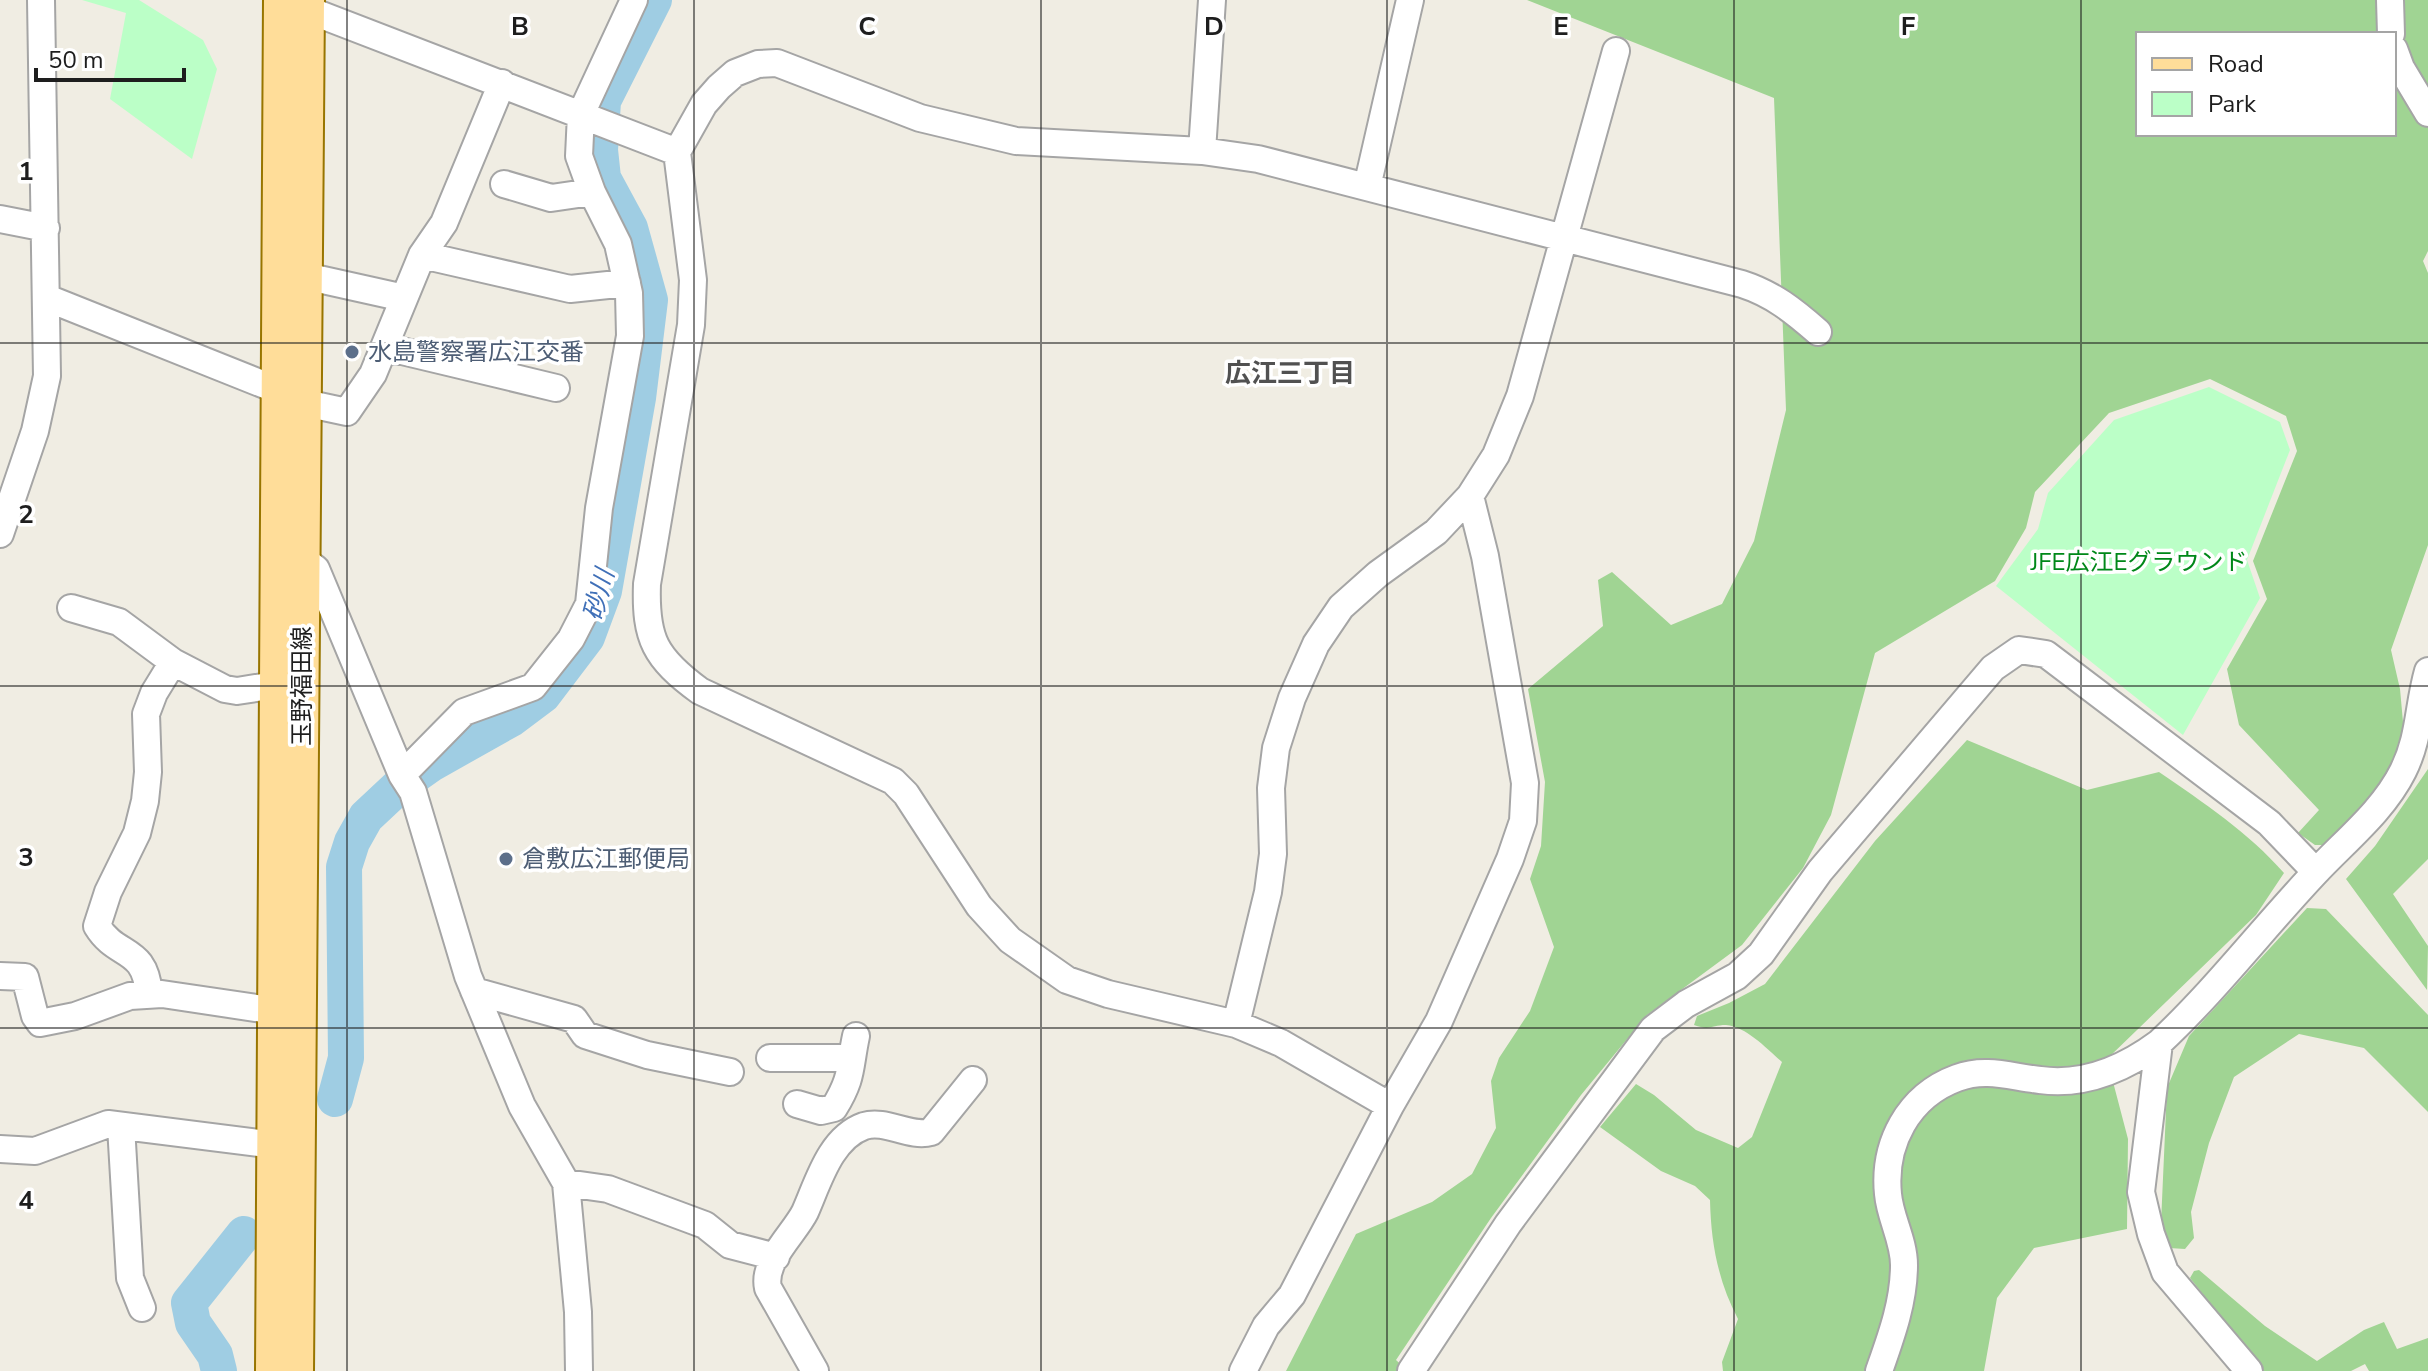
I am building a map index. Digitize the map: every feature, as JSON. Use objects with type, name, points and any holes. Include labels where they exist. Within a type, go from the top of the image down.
[{"type":"main road","name":"玉野福田線","points":[[272,1371],[276,1011],[275,685],[292,397],[305,276],[294,2]]},
{"type":"main road","name":"玉野福田線","points":[[294,2],[292,397],[303,559],[297,1371]]},
{"type":"street","points":[[0,534],[35,431],[47,376],[41,0]]},
{"type":"street","points":[[408,783],[464,712],[533,687],[571,639],[589,604],[599,508],[630,336],[627,283],[618,244],[592,192],[579,156],[581,114],[634,0]]},
{"type":"street","points":[[1202,151],[1212,0]]},
{"type":"street","points":[[1367,187],[1410,0]]},
{"type":"street","points":[[2390,0],[2391,32]]},
{"type":"street","points":[[294,2],[677,152]]},
{"type":"street","points":[[1236,1024],[1268,892],[1273,854],[1271,788],[1276,748],[1292,698],[1310,657],[1341,607],[1378,574],[1436,532],[1470,496],[1496,455],[1520,396],[1616,51]]},
{"type":"street","points":[[2396,54],[2428,113]]},
{"type":"street","points":[[1390,1106],[1281,1043],[1236,1024],[1108,994],[1067,980],[1010,940],[979,906],[906,794],[893,781],[700,691],[675,673],[657,651],[646,619],[647,584],[691,325],[693,280],[677,152],[704,104],[719,87],[735,73],[758,64],[777,63],[920,118],[1016,141],[1202,151],[1258,159],[1367,187],[1766,292],[1787,305],[1818,332]]},
{"type":"street","points":[[47,298],[292,397],[347,412],[373,374],[422,255],[444,223],[502,83]]},
{"type":"street","points":[[504,184],[551,198],[592,192]]},
{"type":"street","points":[[0,219],[46,228]]},
{"type":"street","points":[[422,255],[570,289],[627,283]]},
{"type":"street","points":[[305,276],[404,298]]},
{"type":"street","points":[[382,351],[402,351],[556,388]]},
{"type":"street","points":[[1243,1371],[1266,1326],[1292,1295],[1390,1106],[1439,1021],[1496,896],[1523,821],[1525,783],[1485,556],[1470,496]]},
{"type":"street","points":[[303,559],[316,569],[408,783],[474,991],[522,1106],[566,1183],[578,1312],[579,1371]]},
{"type":"street","points":[[71,608],[119,622],[173,662],[225,689],[237,691],[275,685]]},
{"type":"street","points":[[1411,1371],[1508,1224],[1653,1029],[1686,1004],[1737,976],[1761,954],[1820,871],[1993,668],[2019,650],[2046,654],[2269,823],[2316,872]]},
{"type":"street","points":[[149,994],[142,964],[102,934],[97,926],[108,892],[137,833],[148,772],[146,714],[154,693],[173,662]]},
{"type":"street","points":[[1879,1371],[1894,1328],[1902,1291],[1904,1264],[1901,1235],[1888,1197],[1887,1167],[1892,1142],[1904,1118],[1922,1099],[1945,1082],[1970,1073],[2001,1073],[2061,1082],[2088,1079],[2140,1057],[2159,1043],[2316,872],[2369,819],[2402,773],[2419,726],[2428,671]]},
{"type":"street","points":[[0,976],[25,977],[35,1016],[40,1023],[75,1016],[130,996],[149,994],[185,996],[276,1011]]},
{"type":"street","points":[[474,991],[574,1019],[585,1035],[647,1055],[730,1072]]},
{"type":"street","points":[[2159,1043],[2141,1192],[2151,1234],[2165,1272],[2249,1371]]},
{"type":"street","points":[[770,1058],[854,1047],[854,1066],[834,1108],[821,1111],[797,1104]]},
{"type":"street","points":[[815,1371],[766,1280],[776,1257],[804,1213],[816,1181],[835,1151],[864,1126],[875,1124],[921,1134],[931,1132],[973,1080]]},
{"type":"street","points":[[834,1108],[849,1136]]},
{"type":"street","points":[[0,1149],[35,1151],[108,1124],[274,1145]]},
{"type":"street","points":[[121,1126],[130,1278],[142,1308]]},
{"type":"street","points":[[566,1183],[608,1189],[705,1225],[730,1245],[776,1257]]},
{"type":"green space","points":[[82,0],[139,0],[203,40],[217,69],[192,159],[110,99],[126,13]]},
{"type":"green space","points":[[1527,0],[2428,0],[2428,251],[2423,261],[2428,273],[2428,545],[2391,650],[2400,689],[2405,744],[2394,772],[2330,845],[2315,845],[2298,833],[2319,810],[2239,725],[2227,669],[2267,599],[2253,561],[2297,451],[2286,416],[2210,379],[2109,413],[2035,492],[2026,528],[1995,581],[1875,653],[1831,815],[1803,868],[1742,945],[1647,1015],[1581,1095],[1491,1218],[1396,1360],[1408,1371],[1286,1371],[1356,1234],[1432,1202],[1472,1174],[1496,1128],[1491,1081],[1499,1058],[1530,1011],[1554,947],[1530,879],[1541,846],[1545,782],[1528,689],[1603,626],[1598,580],[1612,572],[1671,625],[1722,604],[1754,541],[1786,410],[1774,98]]},
{"type":"green space","name":"JFE広江Eグラウンド","points":[[2209,387],[2280,422],[2290,450],[2247,560],[2260,598],[2183,735],[1996,586],[2038,529],[2048,493],[2114,420]]},
{"type":"green space","points":[[1967,740],[2087,790],[2159,772],[2240,831],[2284,873],[2256,915],[2107,1059],[2128,1139],[2127,1229],[2034,1248],[1997,1298],[1984,1371],[1723,1371],[1722,1362],[1738,1319],[1717,1261],[1710,1200],[1695,1186],[1661,1171],[1600,1127],[1636,1084],[1696,1130],[1738,1148],[1752,1137],[1782,1062],[1742,1030],[1726,1025],[1707,1028],[1694,1025],[1697,1016],[1765,984],[1875,841]]},
{"type":"green space","points":[[2428,769],[2428,859],[2393,894],[2428,946],[2427,990],[2346,879],[2375,846]]},
{"type":"green space","points":[[2307,908],[2326,909],[2428,1015],[2428,1112],[2364,1048],[2299,1034],[2234,1077],[2209,1143],[2191,1212],[2194,1238],[2185,1249],[2169,1248],[2161,1223],[2167,1088],[2189,1036]]},
{"type":"green space","points":[[2199,1270],[2265,1326],[2317,1361],[2364,1330],[2384,1322],[2397,1349],[2428,1338],[2428,1371],[2369,1371],[2365,1364],[2351,1371],[2264,1371],[2190,1278],[2194,1271]]},
{"type":"waterway","name":"砂川","points":[[335,1099],[346,1058],[344,867],[352,842],[366,817],[397,788],[431,764],[511,719],[543,695],[587,637],[604,591],[638,398],[650,300],[630,228],[603,178],[600,150],[603,101],[654,0]]},
{"type":"waterway","name":"砂川","points":[[219,1371],[215,1355],[193,1323],[189,1303],[244,1234]]},
{"type":"place","name":"水島警察署広江交番","points":[[352,352]]},
{"type":"place","name":"倉敷広江郵便局","points":[[506,859]]},
{"type":"district","name":"広江三丁目","points":[[1290,373]]}]
